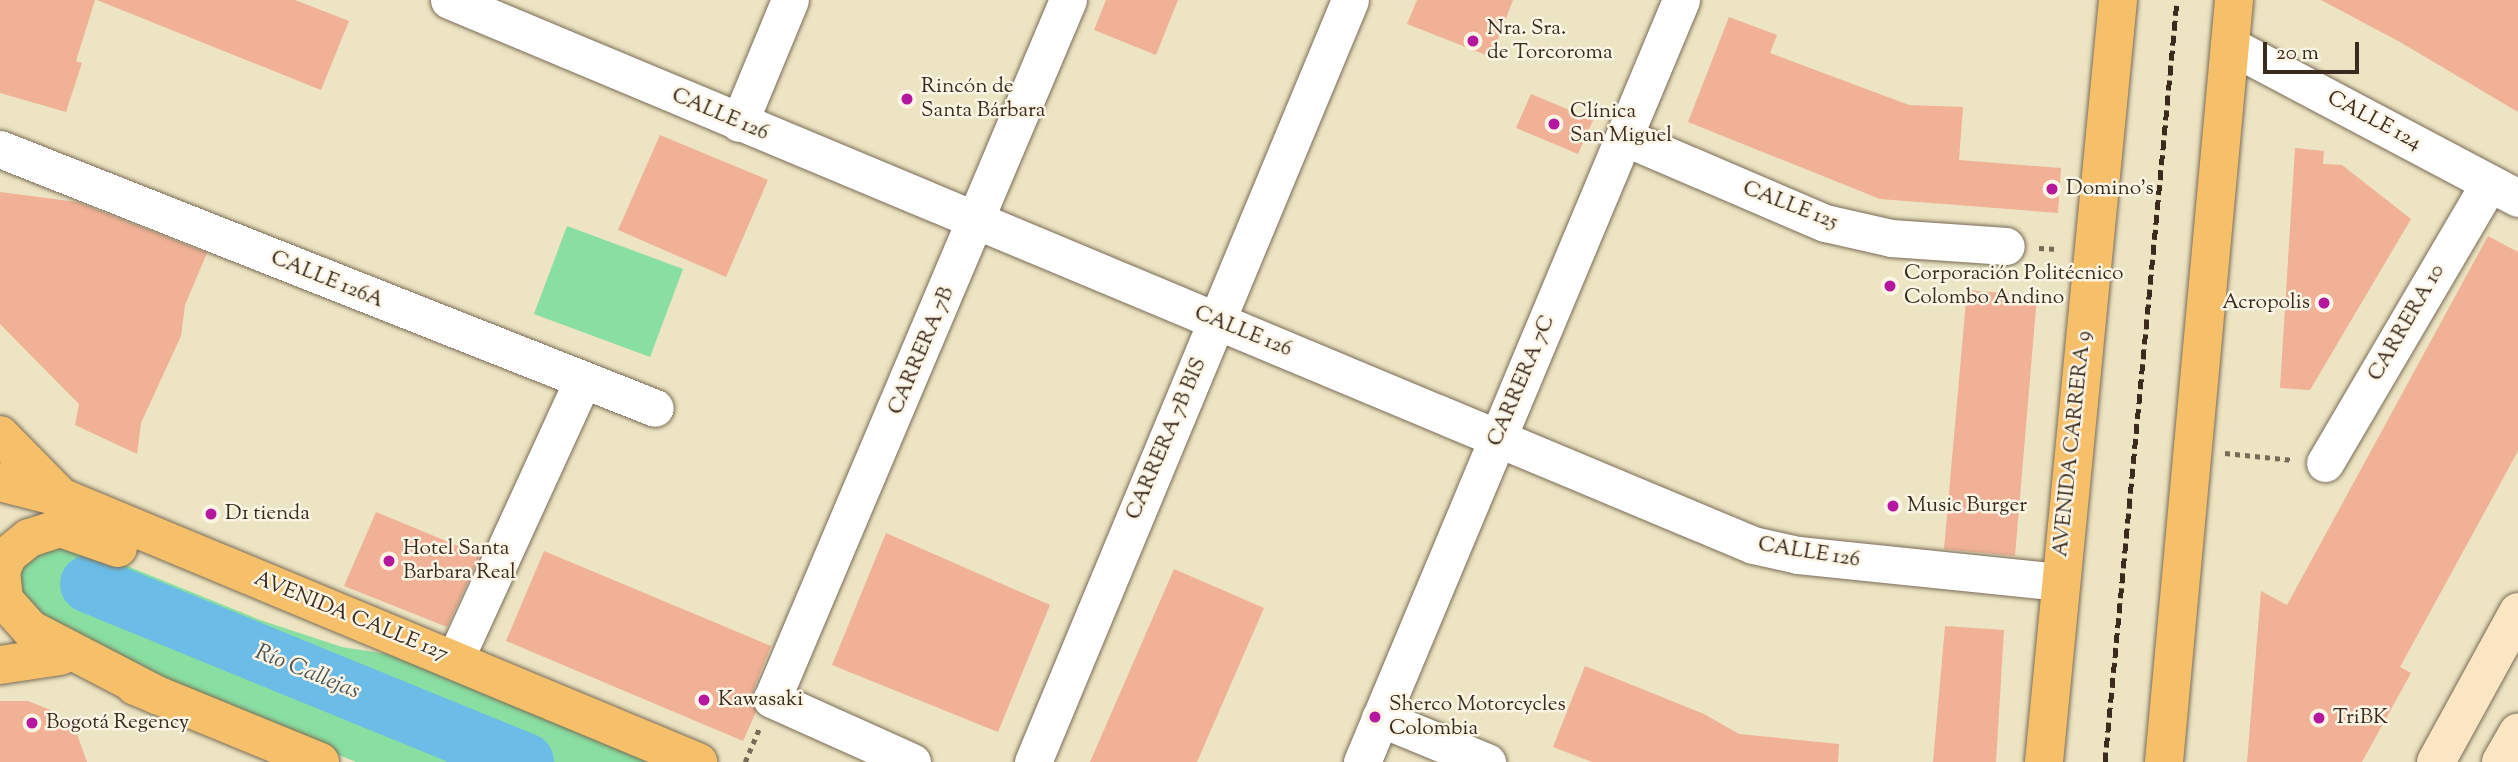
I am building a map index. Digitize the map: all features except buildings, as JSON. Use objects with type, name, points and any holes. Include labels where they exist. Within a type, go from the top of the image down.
[{"type":"main road","name":"AVENIDA CARRERA 9","points":[[2044,762],[2059,582],[2118,0]]},
{"type":"main road","points":[[2164,762],[2234,0]]},
{"type":"main road","points":[[0,435],[63,498]]},
{"type":"main road","name":"AVENIDA CALLE 127","points":[[0,482],[63,498],[698,762]]},
{"type":"main road","points":[[157,695],[30,629],[16,616],[0,584],[8,555],[17,545],[60,528],[83,533],[267,607],[386,633]]},
{"type":"main road","points":[[2436,762],[2518,612]]},
{"type":"main road","points":[[0,632],[320,762]]},
{"type":"main road","points":[[0,665],[60,656]]},
{"type":"main road","points":[[2501,762],[2518,732]]},
{"type":"street","name":"CALLE 126","points":[[449,0],[524,14],[739,123],[977,223],[1499,435],[1753,545],[1798,555],[2059,582]]},
{"type":"street","points":[[739,123],[790,0]]},
{"type":"street","name":"CARRERA 7B","points":[[912,762],[772,699],[977,223],[1068,0]]},
{"type":"street","name":"CARRERA 7B BIS","points":[[1033,762],[1350,0]]},
{"type":"street","name":"CARRERA 7C","points":[[1362,762],[1681,0]]},
{"type":"street","name":"CALLE 124","points":[[2229,45],[2503,191]]},
{"type":"street","name":"CALLE 125","points":[[1624,137],[1825,223],[1891,238],[2006,246]]},
{"type":"street","name":"CALLE 126A","points":[[0,149],[582,382],[655,408]]},
{"type":"street","name":"CARRERA 10","points":[[2325,463],[2503,191]]},
{"type":"street","points":[[455,659],[582,382]]},
{"type":"street","points":[[1380,718],[1487,762]]},
{"type":"path","points":[[2006,246],[2092,252]]},
{"type":"path","points":[[2193,450],[2325,463]]},
{"type":"green space","points":[[567,226],[683,269],[650,357],[534,314]]},
{"type":"green space","points":[[73,544],[260,620],[342,647],[406,657],[661,762],[356,762],[198,698],[38,616],[15,589],[20,557]]},
{"type":"waterway","name":"Río Callejas","points":[[89,584],[525,762]]},
{"type":"railway","points":[[2105,762],[2177,0]]},
{"type":"place","name":"Nra. Sra. de Torcoroma","points":[[1473,41]]},
{"type":"place","name":"Rincón de Santa Bárbara","points":[[907,99]]},
{"type":"place","name":"Clínica San Miguel","points":[[1554,124]]},
{"type":"place","name":"Domino's","points":[[2052,189]]},
{"type":"place","name":"Corporación Politécnico Colombo Andino","points":[[1890,286]]},
{"type":"place","name":"Acropolis","points":[[2324,303]]},
{"type":"place","name":"Music Burger","points":[[1893,506]]},
{"type":"place","name":"D1 tienda","points":[[211,514]]},
{"type":"place","name":"Hotel Santa Barbara Real","points":[[389,561]]},
{"type":"place","name":"Kawasaki","points":[[704,700]]},
{"type":"place","name":"Sherco Motorcycles Colombia","points":[[1375,717]]},
{"type":"place","name":"TriBK","points":[[2319,718]]},
{"type":"place","name":"Bogotá Regency","points":[[32,723]]}]
